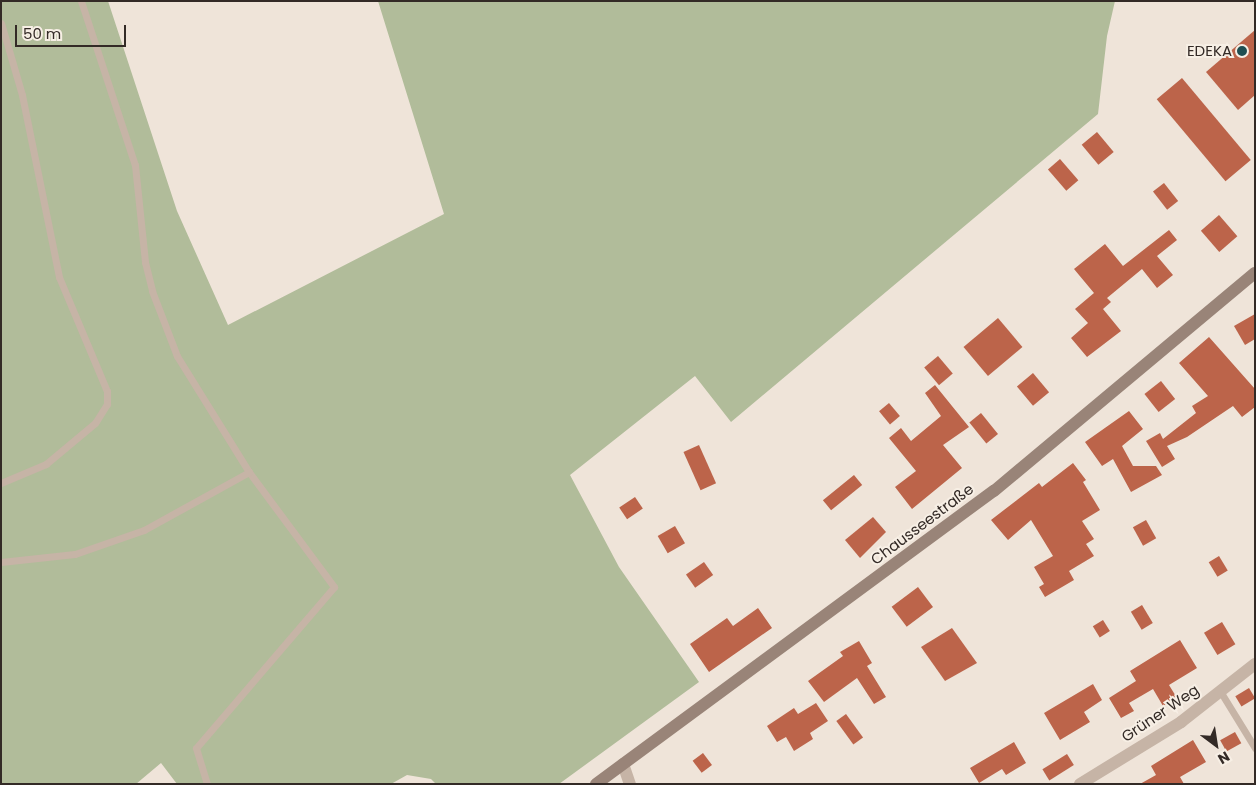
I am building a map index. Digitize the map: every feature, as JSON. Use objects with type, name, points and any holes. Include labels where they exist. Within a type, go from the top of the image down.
[{"type":"main road","name":"Chausseestraße","points":[[596,784],[994,491],[1255,273]]},
{"type":"street","name":"Grüner Weg","points":[[1080,784],[1181,722],[1255,664]]},
{"type":"street","points":[[623,764],[630,784]]},
{"type":"lane","points":[[81,1],[135,165],[145,262],[152,291],[177,356],[249,472],[334,587],[196,748],[207,784]]},
{"type":"lane","points":[[1,23],[22,95],[59,277],[107,398],[107,404],[94,423],[70,446],[46,464],[1,483]]},
{"type":"lane","points":[[1,562],[75,554],[144,530],[249,472]]},
{"type":"lane","points":[[1220,691],[1255,748]]},
{"type":"green space","points":[[1,1],[108,1],[177,211],[228,325],[444,214],[378,1],[1115,1],[1107,36],[1098,114],[731,422],[695,376],[570,475],[619,567],[699,682],[559,784],[436,784],[431,779],[407,775],[391,784],[177,784],[161,763],[136,784],[1,784]]},
{"type":"building","name":"EDEKA","points":[[1255,30],[1255,95],[1238,110],[1206,72]]},
{"type":"building","points":[[1182,78],[1251,160],[1225,181],[1157,99]]},
{"type":"building","points":[[1097,132],[1114,152],[1098,165],[1082,145]]},
{"type":"building","points":[[1060,159],[1078,180],[1066,191],[1048,169]]},
{"type":"building","points":[[1164,183],[1178,201],[1167,210],[1153,192]]},
{"type":"building","points":[[1219,215],[1237,236],[1219,252],[1201,231]]},
{"type":"building","points":[[1169,230],[1177,240],[1157,256],[1173,275],[1157,288],[1142,269],[1107,298],[1111,302],[1103,309],[1121,331],[1087,357],[1071,338],[1088,323],[1075,309],[1094,293],[1074,269],[1105,244],[1123,266]]},
{"type":"building","points":[[1255,314],[1255,339],[1245,345],[1234,326]]},
{"type":"building","points":[[998,318],[1022,347],[988,376],[964,347]]},
{"type":"building","points":[[1209,337],[1255,389],[1255,407],[1242,417],[1233,406],[1187,437],[1167,446],[1175,459],[1162,467],[1146,441],[1160,433],[1163,439],[1196,413],[1192,406],[1208,396],[1179,363]]},
{"type":"building","points":[[938,356],[953,374],[939,385],[924,368]]},
{"type":"building","points":[[1033,373],[1049,392],[1033,406],[1017,386]]},
{"type":"building","points":[[1161,381],[1175,399],[1159,412],[1144,394]]},
{"type":"building","points":[[935,385],[969,427],[943,445],[962,468],[912,509],[895,487],[916,471],[889,438],[901,428],[911,441],[941,416],[925,393]]},
{"type":"building","points":[[889,403],[900,416],[890,424],[879,411]]},
{"type":"building","points":[[1129,411],[1143,429],[1122,446],[1133,466],[1156,466],[1162,475],[1131,492],[1113,459],[1102,466],[1085,442]]},
{"type":"building","points":[[981,413],[998,434],[986,443],[969,422]]},
{"type":"building","points":[[699,445],[716,483],[701,490],[683,452]]},
{"type":"building","points":[[1073,463],[1086,480],[1083,482],[1100,510],[1082,521],[1094,539],[1086,544],[1094,556],[1069,571],[1074,580],[1045,597],[1039,587],[1044,584],[1034,567],[1053,556],[1031,520],[1008,540],[991,520],[1039,483],[1042,487]]},
{"type":"building","points":[[854,475],[862,485],[831,510],[823,500]]},
{"type":"building","points":[[635,497],[643,509],[627,519],[619,508]]},
{"type":"building","points":[[873,517],[886,532],[860,558],[845,540]]},
{"type":"building","points":[[1146,520],[1156,538],[1143,546],[1133,527]]},
{"type":"building","points":[[675,526],[685,543],[668,553],[658,536]]},
{"type":"building","points":[[1219,556],[1228,571],[1217,577],[1209,562]]},
{"type":"building","points":[[704,562],[713,575],[695,588],[686,575]]},
{"type":"building","points":[[918,587],[933,607],[907,627],[892,607]]},
{"type":"building","points":[[1142,605],[1153,623],[1142,630],[1131,612]]},
{"type":"building","points":[[758,608],[772,628],[709,672],[690,644],[727,618],[733,626]]},
{"type":"building","points":[[1103,620],[1110,631],[1100,637],[1093,626]]},
{"type":"building","points":[[1222,622],[1235,644],[1217,655],[1204,633]]},
{"type":"building","points":[[952,628],[977,663],[945,681],[921,647]]},
{"type":"building","points":[[1180,640],[1197,668],[1169,685],[1177,698],[1163,706],[1153,689],[1129,703],[1134,711],[1121,718],[1109,698],[1136,681],[1130,671]]},
{"type":"building","points":[[859,641],[872,663],[867,666],[886,697],[874,704],[857,678],[824,702],[808,681],[843,656],[840,652]]},
{"type":"building","points":[[1093,684],[1102,700],[1084,712],[1090,722],[1060,740],[1044,713]]},
{"type":"building","points":[[1249,688],[1255,698],[1241,707],[1235,696]]},
{"type":"building","points":[[816,703],[828,721],[810,733],[813,739],[794,751],[786,737],[777,742],[767,726],[794,708],[798,714]]},
{"type":"building","points":[[846,714],[863,737],[853,745],[836,721]]},
{"type":"building","points":[[1235,732],[1241,743],[1226,752],[1220,740]]},
{"type":"building","points":[[1193,740],[1206,762],[1180,777],[1184,784],[1140,784],[1156,775],[1151,766]]},
{"type":"building","points":[[1014,742],[1026,763],[1006,775],[1002,769],[979,783],[970,768]]},
{"type":"building","points":[[703,753],[712,765],[702,773],[693,761]]},
{"type":"building","points":[[1067,754],[1074,765],[1049,780],[1042,769]]},
{"type":"place","name":"EDEKA","points":[[1242,51]]}]
